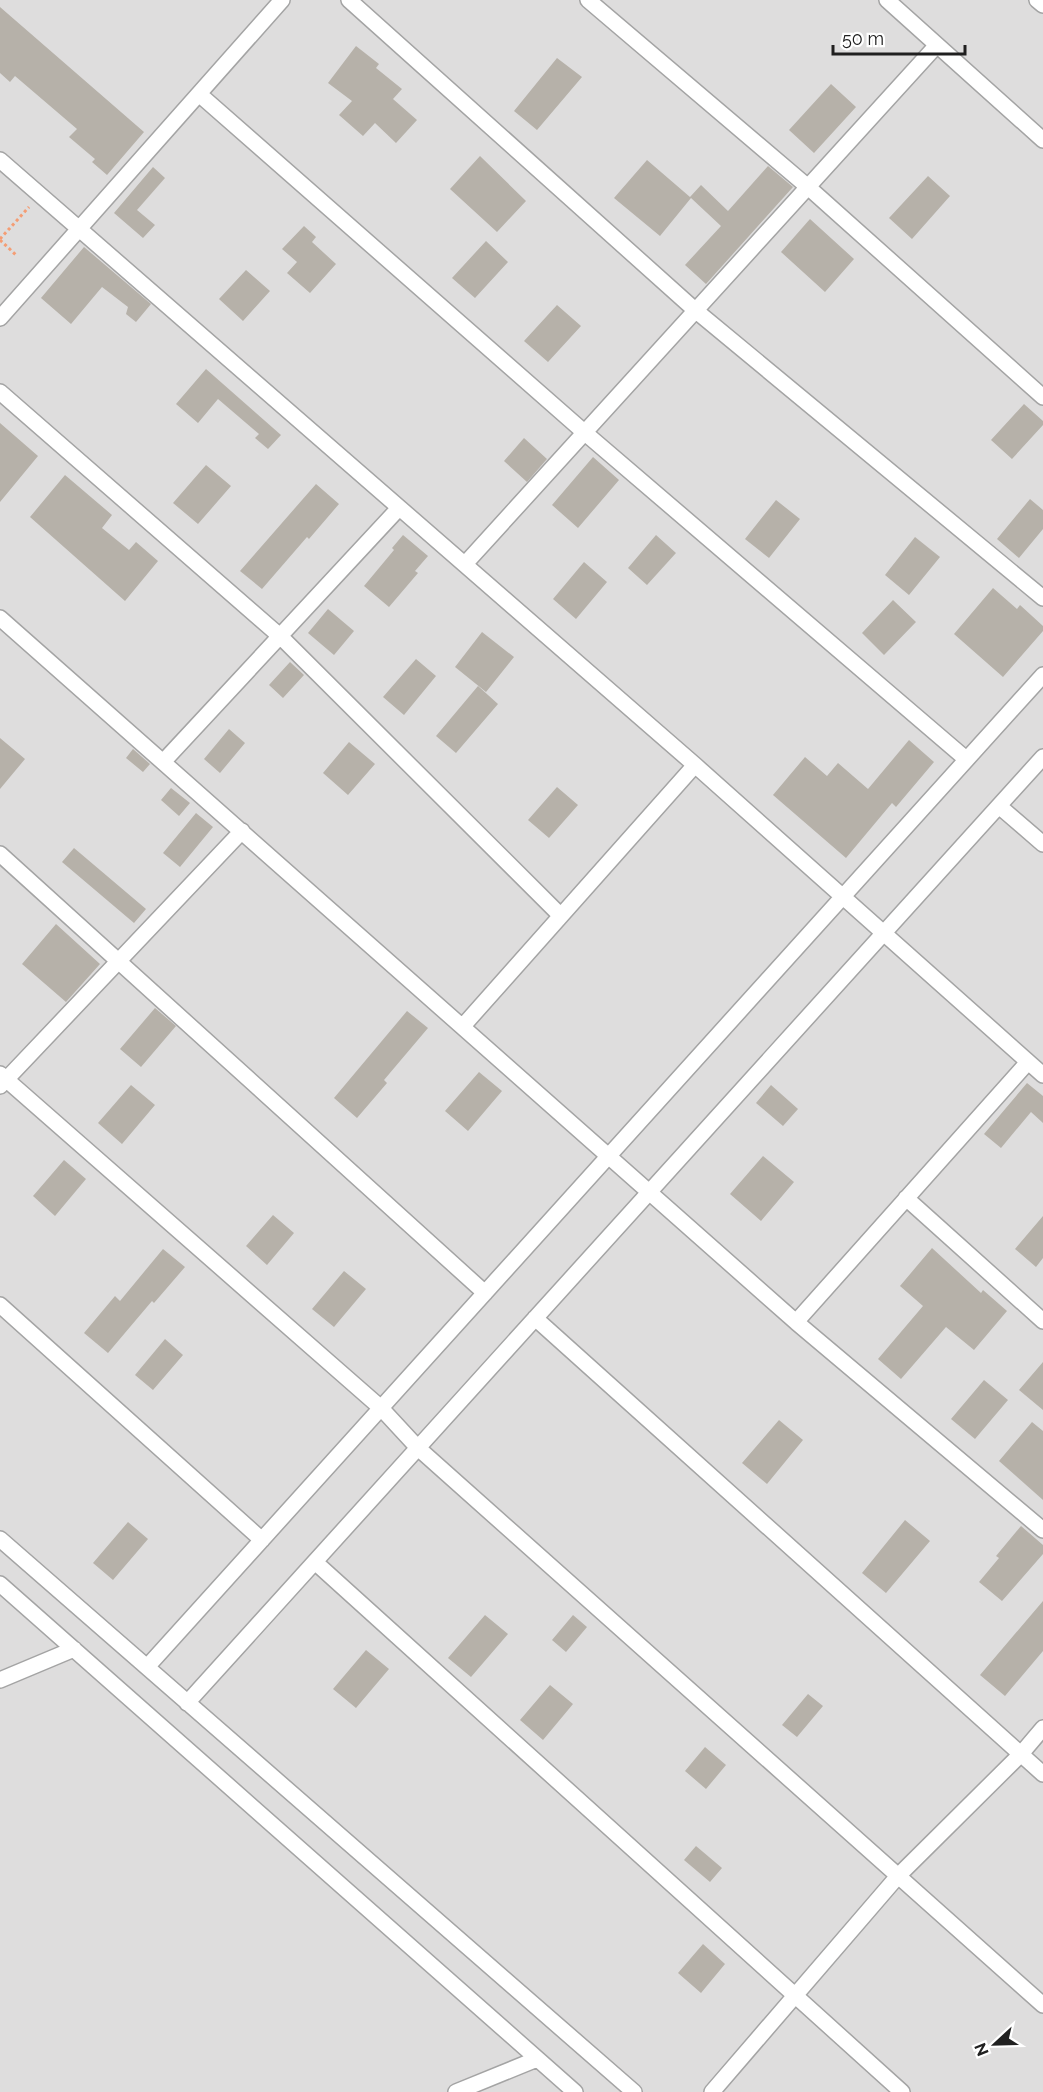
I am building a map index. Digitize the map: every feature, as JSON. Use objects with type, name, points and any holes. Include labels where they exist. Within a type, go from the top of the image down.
[{"type":"street","points":[[0,318],[282,0]]},
{"type":"street","points":[[349,0],[695,310],[1043,598]]},
{"type":"street","points":[[588,0],[807,187],[1043,397]]},
{"type":"street","points":[[887,0],[1043,140]]},
{"type":"street","points":[[1037,0],[1043,4]]},
{"type":"street","points":[[465,564],[937,45]]},
{"type":"street","points":[[199,94],[584,432],[966,759]]},
{"type":"street","points":[[0,160],[695,765],[1043,1075]]},
{"type":"street","points":[[0,392],[280,637],[561,916]]},
{"type":"street","points":[[163,762],[399,508]]},
{"type":"street","points":[[0,618],[796,1322],[1043,1530]]},
{"type":"street","points":[[147,1667],[1043,675]]},
{"type":"street","points":[[188,1703],[1043,757]]},
{"type":"street","points":[[463,1026],[695,765]]},
{"type":"street","points":[[999,806],[1043,844]]},
{"type":"street","points":[[242,831],[119,962],[2,1080],[381,1408],[418,1448],[1043,2005]]},
{"type":"street","points":[[0,854],[485,1293]]},
{"type":"street","points":[[796,1322],[1028,1062]]},
{"type":"street","points":[[906,1198],[1043,1321]]},
{"type":"street","points":[[0,1305],[262,1540]]},
{"type":"street","points":[[535,1318],[1043,1774]]},
{"type":"street","points":[[0,1539],[633,2092]]},
{"type":"street","points":[[315,1562],[902,2092]]},
{"type":"street","points":[[0,1584],[575,2092]]},
{"type":"street","points":[[0,1680],[74,1649]]},
{"type":"street","points":[[712,2092],[898,1876],[1021,1754],[1043,1728]]},
{"type":"street","points":[[456,2092],[537,2059]]},
{"type":"path","points":[[16,255],[0,240],[40,195]]},
{"type":"shaded area","points":[[0,0],[1043,0],[1043,2092],[0,2092]]},
{"type":"building","points":[[0,7],[144,132],[107,175],[92,162],[95,159],[69,137],[77,129],[15,76],[10,82],[0,73]]},
{"type":"building","points":[[356,46],[379,64],[376,68],[402,89],[393,99],[417,120],[396,143],[375,123],[363,136],[339,115],[352,101],[328,83]]},
{"type":"building","points":[[557,58],[582,77],[537,130],[514,111]]},
{"type":"building","points":[[831,84],[856,107],[814,153],[789,130]]},
{"type":"building","points":[[480,156],[526,201],[497,232],[450,189]]},
{"type":"building","points":[[647,160],[690,197],[701,185],[728,211],[768,166],[793,187],[706,284],[685,265],[721,226],[691,198],[660,236],[614,198]]},
{"type":"building","points":[[153,167],[165,178],[137,210],[155,225],[143,238],[114,213]]},
{"type":"building","points":[[928,176],[950,196],[912,239],[889,218]]},
{"type":"building","points":[[810,219],[854,259],[825,292],[781,252]]},
{"type":"building","points":[[304,226],[316,237],[312,242],[336,264],[310,293],[287,273],[297,262],[282,249]]},
{"type":"building","points":[[486,241],[508,262],[475,298],[452,278]]},
{"type":"building","points":[[84,247],[151,304],[136,322],[126,314],[128,307],[102,287],[71,324],[41,298]]},
{"type":"building","points":[[246,270],[270,291],[243,321],[219,299]]},
{"type":"building","points":[[557,305],[581,326],[548,362],[524,341]]},
{"type":"building","points":[[206,369],[281,435],[268,449],[255,438],[259,434],[218,399],[198,423],[176,404]]},
{"type":"building","points":[[1024,404],[1043,421],[1043,425],[1012,459],[991,440]]},
{"type":"building","points":[[0,423],[38,456],[0,502]]},
{"type":"building","points":[[524,438],[547,459],[527,482],[504,461]]},
{"type":"building","points":[[593,457],[619,480],[578,528],[552,505]]},
{"type":"building","points":[[206,465],[231,486],[198,524],[173,503]]},
{"type":"building","points":[[65,475],[112,515],[102,528],[129,550],[136,542],[158,561],[125,601],[30,517]]},
{"type":"building","points":[[316,484],[339,504],[262,589],[240,571]]},
{"type":"building","points":[[1030,499],[1043,510],[1043,529],[1019,558],[997,539]]},
{"type":"building","points":[[776,500],[800,519],[769,558],[745,539]]},
{"type":"building","points":[[403,535],[428,556],[415,571],[418,573],[389,607],[364,586],[394,550],[392,548]]},
{"type":"building","points":[[656,535],[676,553],[647,585],[628,568]]},
{"type":"building","points":[[915,537],[940,557],[909,595],[885,575]]},
{"type":"building","points":[[584,562],[607,582],[576,619],[553,599]]},
{"type":"building","points":[[993,588],[1017,609],[1020,605],[1043,626],[1043,631],[1003,677],[954,634]]},
{"type":"building","points":[[893,600],[916,622],[884,655],[862,633]]},
{"type":"building","points":[[328,609],[354,631],[334,655],[308,633]]},
{"type":"building","points":[[482,632],[514,657],[486,692],[455,667]]},
{"type":"building","points":[[416,659],[436,676],[404,715],[383,697]]},
{"type":"building","points":[[290,662],[304,675],[283,698],[269,685]]},
{"type":"building","points":[[478,686],[498,704],[456,753],[436,736]]},
{"type":"building","points":[[229,729],[245,743],[220,773],[204,759]]},
{"type":"building","points":[[0,738],[25,759],[0,789]]},
{"type":"building","points":[[909,740],[934,762],[896,807],[892,803],[846,858],[773,795],[805,757],[827,776],[838,763],[868,789]]},
{"type":"building","points":[[349,742],[375,764],[348,795],[323,773]]},
{"type":"building","points":[[133,749],[150,764],[143,772],[126,758]]},
{"type":"building","points":[[557,787],[578,805],[549,838],[528,820]]},
{"type":"building","points":[[171,788],[190,803],[179,816],[161,800]]},
{"type":"building","points":[[196,813],[213,827],[180,867],[163,853]]},
{"type":"building","points":[[74,848],[146,909],[134,923],[62,862]]},
{"type":"building","points":[[56,924],[100,964],[66,1002],[22,964]]},
{"type":"building","points":[[155,1008],[176,1026],[141,1067],[120,1049]]},
{"type":"building","points":[[407,1011],[428,1028],[384,1080],[387,1083],[357,1118],[334,1098]]},
{"type":"building","points":[[479,1072],[502,1091],[468,1131],[445,1111]]},
{"type":"building","points":[[1027,1083],[1043,1096],[1043,1123],[1031,1112],[1001,1148],[984,1134]]},
{"type":"building","points":[[131,1085],[155,1105],[122,1144],[98,1123]]},
{"type":"building","points":[[771,1085],[798,1109],[783,1126],[756,1103]]},
{"type":"building","points":[[763,1156],[794,1182],[761,1221],[730,1194]]},
{"type":"building","points":[[64,1160],[86,1179],[55,1216],[33,1196]]},
{"type":"building","points":[[273,1215],[294,1233],[267,1265],[246,1246]]},
{"type":"building","points":[[1043,1216],[1043,1258],[1036,1267],[1015,1249]]},
{"type":"building","points":[[932,1248],[981,1293],[983,1290],[1007,1311],[974,1350],[946,1327],[901,1379],[878,1359],[923,1306],[900,1286]]},
{"type":"building","points":[[163,1249],[185,1267],[154,1303],[152,1301],[108,1353],[84,1333],[115,1296],[120,1301]]},
{"type":"building","points":[[344,1271],[366,1289],[334,1327],[312,1309]]},
{"type":"building","points":[[165,1339],[183,1355],[153,1390],[135,1375]]},
{"type":"building","points":[[1043,1362],[1043,1410],[1019,1390]]},
{"type":"building","points":[[984,1380],[1008,1400],[975,1439],[951,1419]]},
{"type":"building","points":[[779,1420],[803,1440],[767,1484],[742,1463]]},
{"type":"building","points":[[1032,1422],[1043,1431],[1043,1500],[999,1461]]},
{"type":"building","points":[[905,1520],[930,1541],[886,1593],[862,1573]]},
{"type":"building","points":[[128,1522],[148,1539],[113,1580],[93,1563]]},
{"type":"building","points":[[1021,1526],[1043,1545],[1043,1554],[1002,1601],[979,1582],[999,1558],[996,1556]]},
{"type":"building","points":[[1043,1601],[1043,1651],[1005,1696],[980,1675]]},
{"type":"building","points":[[485,1615],[508,1634],[471,1677],[448,1658]]},
{"type":"building","points":[[573,1615],[587,1627],[566,1652],[552,1640]]},
{"type":"building","points":[[366,1650],[389,1669],[356,1708],[333,1689]]},
{"type":"building","points":[[550,1685],[573,1704],[543,1740],[520,1720]]},
{"type":"building","points":[[808,1694],[823,1706],[797,1737],[782,1725]]},
{"type":"building","points":[[705,1747],[726,1765],[706,1789],[685,1771]]},
{"type":"building","points":[[696,1846],[722,1868],[710,1882],[684,1860]]},
{"type":"building","points":[[703,1944],[725,1964],[701,1993],[678,1973]]}]
